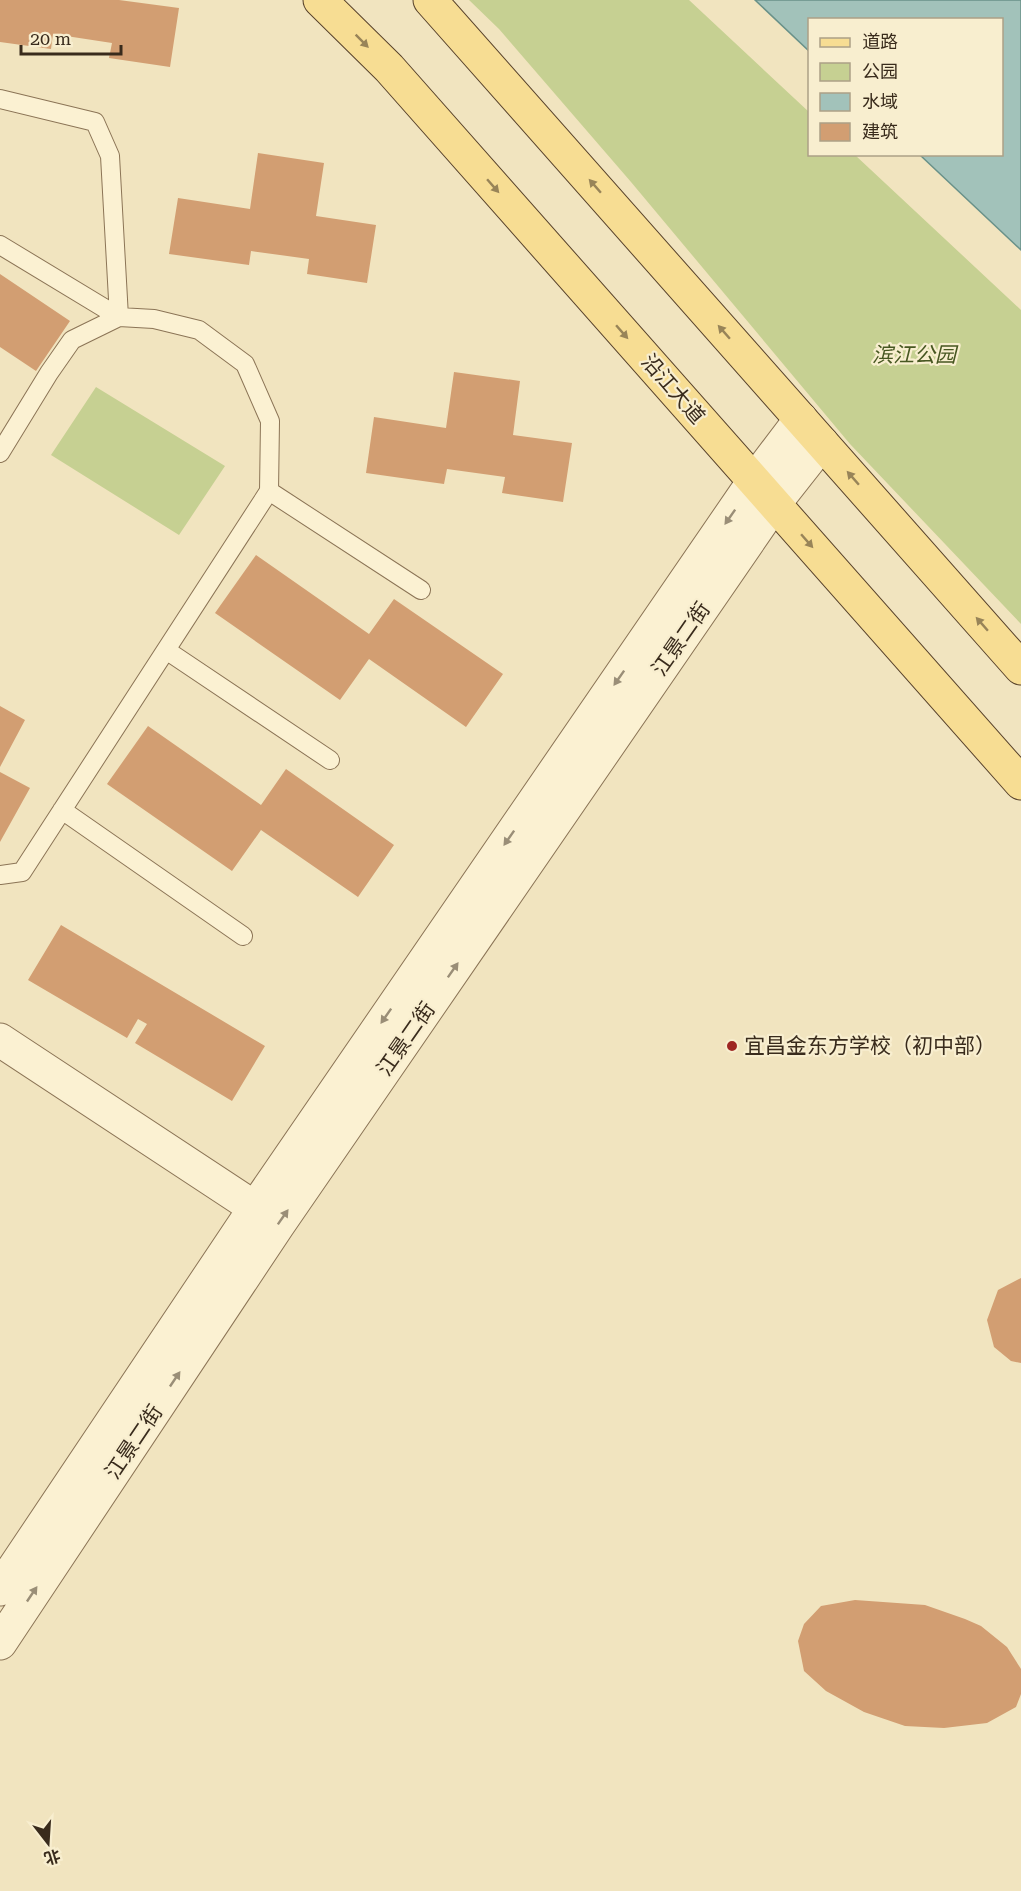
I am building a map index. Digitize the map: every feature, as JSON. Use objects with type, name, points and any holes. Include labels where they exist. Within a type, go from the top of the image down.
[{"type":"main road","name":"沿江大道","points":[[320,0],[389,68],[1021,783]]},
{"type":"main road","points":[[430,0],[1021,668]]},
{"type":"street","name":"江景二街","points":[[0,1589],[255,1208],[764,493],[812,431]]},
{"type":"street","name":"江景二街","points":[[0,1643],[764,493]]},
{"type":"street","points":[[0,1040],[255,1208]]},
{"type":"lane","points":[[0,99],[95,122],[110,156],[119,317]]},
{"type":"lane","points":[[0,245],[119,317],[154,319],[199,330],[245,364],[270,422],[269,491],[22,872],[0,875]]},
{"type":"lane","points":[[0,453],[72,340],[119,317]]},
{"type":"lane","points":[[269,491],[421,590]]},
{"type":"lane","points":[[166,650],[330,760]]},
{"type":"lane","points":[[62,810],[243,936]]},
{"type":"green space","name":"滨江公园","points":[[469,0],[689,0],[808,111],[808,156],[856,156],[1021,310],[1021,624],[850,444],[631,182],[499,29]]},
{"type":"green space","points":[[96,387],[225,466],[179,535],[51,455]]},
{"type":"water","points":[[755,0],[1021,0],[1021,250],[921,156],[1003,156],[1003,18],[808,18],[808,50]]},
{"type":"building","points":[[0,0],[119,0],[179,8],[170,67],[109,58],[112,43],[53,34],[51,49],[0,42]]},
{"type":"building","points":[[258,153],[324,163],[316,216],[376,225],[367,283],[307,274],[309,259],[251,251],[249,265],[169,254],[178,198],[250,209]]},
{"type":"building","points":[[0,274],[70,321],[36,371],[0,347]]},
{"type":"building","points":[[454,372],[520,381],[513,435],[572,443],[563,502],[502,493],[505,477],[447,469],[444,484],[366,473],[374,417],[446,428]]},
{"type":"building","points":[[256,555],[369,634],[394,599],[503,674],[466,727],[369,659],[340,700],[215,613]]},
{"type":"building","points":[[0,706],[25,720],[0,767]]},
{"type":"building","points":[[148,726],[261,805],[286,769],[394,845],[358,897],[261,830],[232,871],[107,784]]},
{"type":"building","points":[[0,772],[30,788],[0,842]]},
{"type":"building","points":[[61,925],[265,1046],[232,1101],[135,1043],[147,1024],[138,1019],[127,1038],[28,980]]},
{"type":"building","points":[[1021,1278],[1021,1363],[1011,1361],[994,1347],[987,1320],[998,1290]]},
{"type":"building","points":[[855,1600],[925,1605],[981,1626],[1007,1647],[1021,1669],[1021,1694],[1016,1707],[987,1723],[944,1728],[905,1726],[864,1712],[826,1691],[804,1671],[798,1641],[804,1624],[821,1606]]},
{"type":"place","name":"宜昌金东方学校（初中部）","points":[[732,1046]]}]
